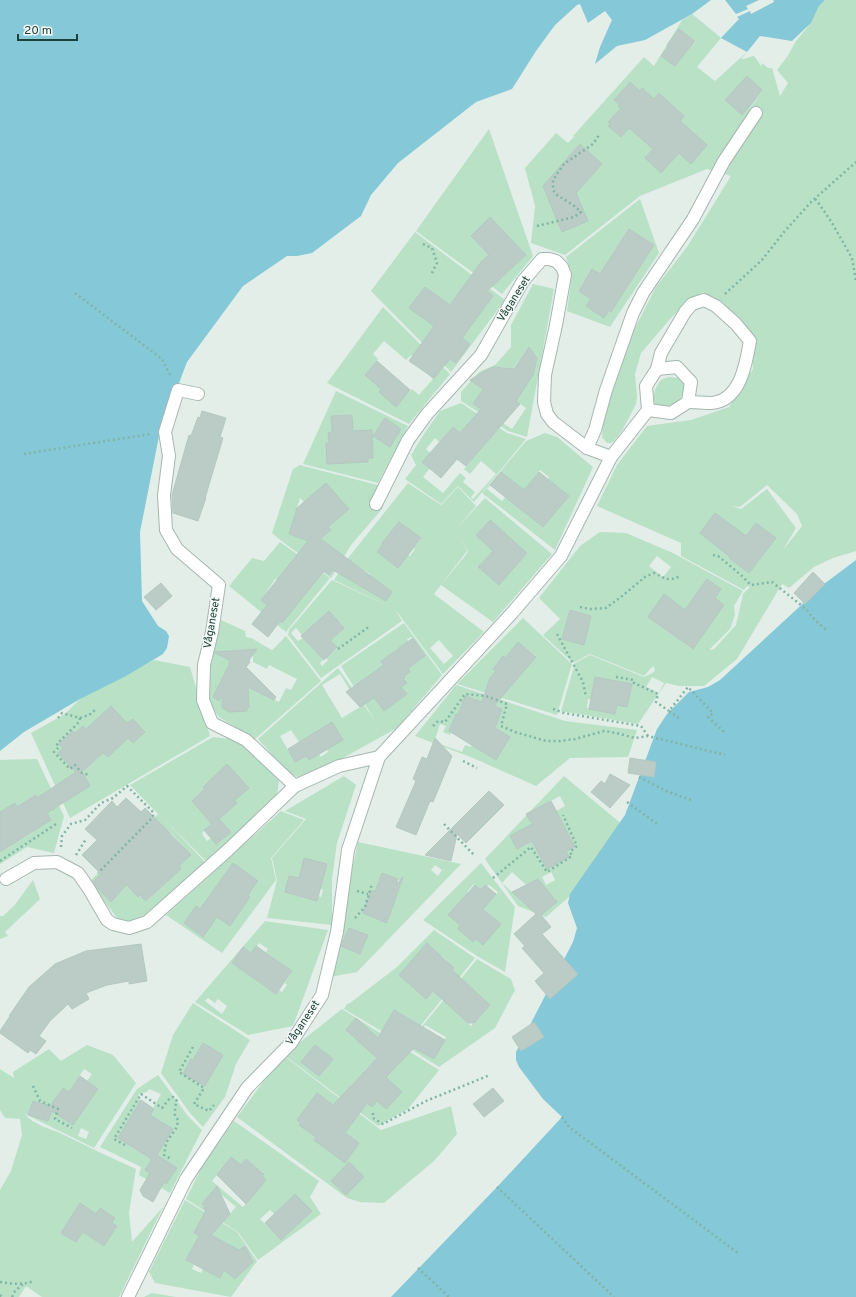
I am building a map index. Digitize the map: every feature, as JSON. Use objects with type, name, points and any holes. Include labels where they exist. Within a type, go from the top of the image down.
[{"type":"street","points":[[587,448],[595,430],[606,390],[633,313],[643,293],[693,219],[724,161],[756,113]]},
{"type":"street","name":"Våganeset","points":[[376,504],[408,440],[427,414],[481,355],[523,281],[542,259],[556,261],[562,267],[565,276],[545,375],[544,402],[547,414],[553,422],[587,448],[611,457]]},
{"type":"street","points":[[704,300],[716,306],[736,324],[750,341],[746,362],[737,387],[727,397],[712,403],[688,402],[671,412],[648,410],[646,386],[657,369],[661,353],[685,312],[692,304],[704,300]]},
{"type":"street","points":[[657,369],[677,367],[682,372],[691,382],[688,402]]},
{"type":"street","points":[[178,390],[198,394]]},
{"type":"street","name":"Våganeset","points":[[178,390],[165,432],[169,456],[164,495],[166,530],[177,549],[219,585],[212,632],[204,665],[203,700],[212,723],[246,740],[295,786]]},
{"type":"street","name":"Våganeset","points":[[128,1297],[186,1179],[247,1088],[291,1043],[322,995],[337,932],[348,850],[379,757],[516,608],[561,556],[611,457],[648,410]]},
{"type":"street","points":[[6,879],[34,863],[57,862],[78,873],[107,920],[113,924],[129,928],[147,922],[228,850],[295,786],[339,766],[379,757]]},
{"type":"path","points":[[537,226],[574,217],[581,212],[573,205],[557,196],[553,190],[553,180],[564,164],[592,144],[599,135]]},
{"type":"path","points":[[716,306],[722,297],[762,260],[784,232],[815,199],[856,162]]},
{"type":"path","points":[[815,199],[852,258],[856,281]]},
{"type":"path","points":[[423,244],[432,248],[437,263],[431,275]]},
{"type":"path","points":[[75,293],[162,359],[178,390]]},
{"type":"path","points":[[24,454],[165,432]]},
{"type":"path","points":[[713,555],[718,556],[751,585],[772,582],[806,609],[826,630]]},
{"type":"path","points":[[580,607],[590,609],[606,608],[645,577],[654,573],[667,579],[673,579],[680,576]]},
{"type":"path","points":[[338,649],[370,626]]},
{"type":"path","points":[[558,634],[583,682],[586,697]]},
{"type":"path","points":[[616,677],[634,680],[634,683],[658,694],[656,702],[679,718]]},
{"type":"path","points":[[669,711],[688,687],[713,713],[708,717],[726,733]]},
{"type":"path","points":[[433,726],[438,721],[445,722],[465,694],[486,696],[507,704],[501,726],[515,732],[546,740],[560,741],[575,739],[604,731],[635,738],[648,736],[725,755]]},
{"type":"path","points":[[553,709],[564,713],[641,726],[648,736]]},
{"type":"path","points":[[58,718],[62,714],[80,718],[89,715],[95,710]]},
{"type":"path","points":[[80,718],[79,722],[57,744],[59,747],[54,752],[70,769],[76,766],[82,773],[89,775]]},
{"type":"path","points":[[463,761],[477,768]]},
{"type":"path","points":[[639,777],[666,791],[691,800]]},
{"type":"path","points":[[60,850],[62,836],[71,824],[85,820],[101,803],[113,798],[127,786],[153,812],[153,817],[86,884]]},
{"type":"path","points":[[627,802],[657,824]]},
{"type":"path","points":[[493,878],[531,847],[547,872],[572,856],[570,852],[578,846],[563,815]]},
{"type":"path","points":[[0,861],[56,824]]},
{"type":"path","points":[[444,824],[475,856]]},
{"type":"path","points":[[75,857],[86,839]]},
{"type":"path","points":[[353,921],[365,907],[372,884]]},
{"type":"path","points":[[193,1047],[179,1072],[204,1088],[194,1104],[209,1111],[218,1101]]},
{"type":"path","points":[[373,1113],[372,1118],[383,1124],[426,1101],[490,1075]]},
{"type":"path","points":[[33,1086],[40,1101],[58,1109],[55,1119],[72,1128]]},
{"type":"path","points":[[125,1144],[114,1139],[141,1094],[162,1108],[170,1098],[173,1097],[177,1101],[175,1107],[175,1115],[178,1120],[177,1127],[166,1143],[164,1155],[171,1159]]},
{"type":"path","points":[[562,1117],[569,1127],[738,1253]]},
{"type":"path","points":[[497,1187],[614,1297]]},
{"type":"path","points":[[418,1268],[449,1297]]},
{"type":"path","points":[[0,1282],[24,1284],[34,1281]]},
{"type":"path","points":[[12,1297],[15,1291],[24,1284]]},
{"type":"green space","points":[[825,0],[856,0],[856,551],[833,558],[814,567],[789,588],[782,584],[737,659],[704,686],[679,686],[666,683],[638,724],[561,711],[575,663],[590,655],[644,677],[654,672],[655,669],[653,666],[644,676],[590,654],[573,663],[543,635],[560,619],[539,598],[580,546],[600,532],[626,533],[673,553],[743,591],[734,606],[735,615],[730,629],[709,650],[714,649],[736,625],[743,594],[750,587],[747,586],[744,590],[681,556],[681,543],[597,506],[617,465],[647,426],[691,420],[729,407],[753,369],[752,333],[703,292],[686,303],[641,353],[635,374],[637,396],[636,404],[623,429],[614,441],[607,443],[602,437],[603,422],[614,385],[633,332],[656,287],[687,247],[731,176],[707,169],[640,196],[565,255],[531,243],[535,206],[525,168],[556,133],[568,143],[574,137],[587,149],[573,136],[644,57],[654,66],[682,20],[692,14],[721,38],[697,67],[715,81],[747,52],[741,59],[753,56],[761,66],[762,63],[768,68],[772,68],[780,96],[788,83],[777,70],[787,57],[796,41],[811,23],[819,6]],"holes":[[[679,29],[696,41],[675,66],[662,56],[668,47],[667,45]],[[747,76],[762,90],[755,98],[757,100],[742,115],[725,100]],[[630,82],[640,91],[642,88],[654,99],[659,93],[684,116],[677,124],[691,163],[679,153],[661,173],[645,158],[653,149],[629,128],[621,137],[608,126],[610,124],[608,122],[621,108],[619,106],[620,105],[614,100]],[[580,145],[602,164],[576,193],[562,232],[543,186]],[[767,485],[797,514],[802,526],[783,550],[796,528],[767,489],[741,509],[732,506],[740,507]],[[715,513],[732,526],[717,546],[700,533]],[[756,523],[776,538],[749,573],[729,558]],[[657,556],[671,567],[663,577],[649,566]],[[707,579],[721,589],[715,598],[724,605],[692,649],[648,617],[664,595],[688,612]],[[570,610],[591,616],[584,645],[562,639]],[[652,677],[664,683],[659,693],[646,687]],[[632,684],[627,706],[617,705],[615,714],[587,708],[588,699]]]},
{"type":"green space","points":[[489,129],[533,256],[502,294],[416,231]],"holes":[[[490,217],[526,255],[507,273],[493,279],[479,264],[489,255],[471,236]]]},
{"type":"green space","points":[[640,199],[659,253],[610,327],[567,311],[572,274],[566,257]],"holes":[[[629,229],[654,245],[611,312],[609,310],[604,317],[586,306],[591,299],[579,290],[592,269],[600,274]]]},
{"type":"green space","points":[[415,232],[505,300],[451,372],[371,291]],"holes":[[[469,279],[493,296],[462,338],[470,344],[456,363],[424,340],[434,326],[410,308],[425,287],[450,305]]]},
{"type":"green space","points":[[533,284],[554,289],[527,437],[508,431],[461,401],[461,392],[479,372],[495,365],[511,347],[511,325]],"holes":[[[527,349],[533,352],[537,358],[535,366],[516,401],[526,408],[512,429],[473,404],[483,389],[494,367],[513,369]]]},
{"type":"green space","points":[[383,307],[450,374],[409,424],[327,383]],"holes":[[[384,341],[406,360],[411,355],[423,366],[421,368],[433,379],[419,395],[412,389],[398,404],[365,375],[378,359],[373,354]]]},
{"type":"green space","points":[[669,377],[679,378],[684,383],[685,388],[682,396],[676,402],[668,406],[663,407],[655,405],[654,394],[656,388],[662,379]]},
{"type":"green space","points":[[336,391],[408,426],[378,483],[303,464]],"holes":[[[352,415],[353,431],[372,431],[373,458],[368,458],[368,462],[347,463],[347,459],[327,460],[326,444],[329,443],[328,433],[332,432],[331,416]],[[385,418],[401,429],[390,446],[373,436]]]},
{"type":"green space","points":[[461,403],[507,433],[526,439],[474,502],[458,486],[441,504],[405,479],[416,465],[411,455],[440,411]],"holes":[[[453,427],[460,433],[487,442],[464,469],[470,474],[481,461],[496,474],[473,499],[471,497],[475,492],[463,482],[466,478],[460,473],[443,493],[423,477],[430,468],[422,462],[430,453],[426,449],[435,438],[439,442]]]},
{"type":"green space","points":[[545,433],[557,437],[593,467],[555,550],[482,493],[526,441]],"holes":[[[540,470],[568,496],[543,527],[519,508],[530,495],[529,484]],[[501,472],[516,484],[502,501],[487,489]]]},
{"type":"green space","points":[[300,465],[389,488],[382,509],[351,545],[331,578],[272,533],[293,469]],"holes":[[[300,498],[304,502],[349,509],[328,527],[331,531],[316,544],[289,534]],[[343,556],[329,575],[312,563]]]},
{"type":"green space","points":[[408,483],[441,505],[458,487],[476,506],[456,529],[485,498],[552,554],[493,622],[441,585],[468,552],[460,537],[467,551],[434,594],[484,632],[443,674],[395,609],[334,580],[349,557]],"holes":[[[489,520],[527,553],[499,585],[478,567],[494,549],[491,549],[476,535]],[[399,522],[421,539],[410,556],[408,555],[398,568],[377,552],[383,544],[382,543]],[[353,564],[370,574],[362,587],[345,577]],[[439,640],[453,656],[444,664],[430,648]]]},
{"type":"green space","points":[[280,542],[330,578],[286,632],[229,586],[252,558],[264,561]],"holes":[[[275,579],[279,580],[285,619],[261,600]]]},
{"type":"green space","points":[[332,580],[395,609],[402,621],[321,678],[288,635],[289,630]],"holes":[[[329,611],[344,628],[330,641],[337,648],[326,658],[328,660],[322,666],[320,663],[324,659],[318,652],[317,653],[303,638],[298,641],[291,633],[296,628],[302,635]]]},
{"type":"green space","points":[[523,618],[572,664],[557,715],[457,684]],"holes":[[[518,642],[536,656],[512,685],[494,674],[496,671],[493,668],[503,657],[505,658]],[[488,684],[498,687],[502,696],[486,690]]]},
{"type":"green space","points":[[221,620],[245,631],[246,637],[251,638],[272,650],[286,636],[321,681],[255,739],[219,717],[209,704],[208,679]],"holes":[[[253,649],[253,662],[267,669],[269,665],[297,679],[291,690],[286,688],[279,702],[248,687],[249,708],[229,712],[222,708],[221,685],[229,668],[228,651]]]},
{"type":"green space","points":[[404,623],[442,675],[397,728],[305,779],[289,774],[258,739],[338,668],[376,722],[341,666]],"holes":[[[412,637],[425,656],[411,666],[406,666],[410,672],[404,676],[403,679],[406,683],[401,687],[407,694],[384,711],[374,698],[371,700],[384,665],[381,661],[398,648],[399,650],[409,643],[407,639]],[[340,674],[360,707],[342,718],[322,685]],[[325,727],[328,752],[321,757],[319,754],[309,760],[306,756],[295,762],[280,736],[291,730],[299,742]]]},
{"type":"green space","points":[[154,660],[190,667],[210,736],[70,818],[31,733],[65,714],[87,692]],"holes":[[[111,706],[127,723],[133,719],[145,732],[133,743],[128,738],[108,757],[103,753],[83,772],[75,763],[71,766],[58,753],[63,748],[59,744],[73,731],[75,733],[83,726],[86,729]],[[80,770],[90,786],[72,797],[62,782]]]},
{"type":"green space","points":[[456,685],[565,721],[637,730],[628,757],[570,758],[536,786],[473,758],[415,736]],"holes":[[[465,696],[502,709],[493,735],[477,731],[471,747],[465,745],[462,752],[434,742],[440,724],[446,726],[443,732],[450,735],[455,723],[453,721],[455,715],[458,715]],[[510,737],[496,760],[485,753]]]},
{"type":"green space","points":[[213,737],[230,739],[247,747],[279,781],[277,796],[207,862],[164,819],[206,863],[147,914],[122,924],[89,882],[158,814],[130,785]],"holes":[[[227,765],[234,801],[236,803],[211,822],[192,801],[205,789],[203,786]],[[218,818],[231,832],[216,844],[211,838],[207,841],[202,834],[204,830]],[[171,833],[191,855],[179,866],[181,869],[147,901],[140,895],[138,897],[125,883],[124,876]],[[108,867],[127,886],[111,902],[92,883]]]},
{"type":"green space","points":[[37,759],[64,816],[54,853],[27,847],[0,864],[0,852],[3,851],[2,850],[11,846],[51,820],[36,795],[32,799],[17,807],[15,803],[0,812],[0,760]]},
{"type":"green space","points":[[344,776],[356,785],[337,843],[332,879],[332,925],[267,918],[277,880],[272,858],[306,819],[285,811]],"holes":[[[289,876],[299,878],[323,890],[321,897],[318,896],[317,901],[285,892]]]},
{"type":"green space","points":[[564,776],[624,826],[587,881],[546,917],[518,906],[485,859]],"holes":[[[560,796],[565,806],[556,811],[574,847],[566,851],[569,857],[548,868],[537,850],[543,846],[530,822],[534,820],[530,812]],[[521,831],[528,844],[517,849],[510,836]],[[512,872],[534,892],[524,903],[502,883]],[[551,872],[555,880],[546,885],[542,877]],[[552,895],[557,902],[544,912],[539,905]]]},
{"type":"green space","points":[[281,811],[304,820],[271,858],[276,880],[222,953],[166,915]],"holes":[[[236,865],[258,882],[248,895],[250,897],[230,926],[206,900],[223,877]],[[196,907],[203,937],[184,923]]]},
{"type":"green space","points":[[358,842],[461,864],[357,972],[330,977]],"holes":[[[435,865],[442,870],[438,876],[431,870]],[[382,873],[402,881],[390,914],[366,906],[371,890],[375,892]],[[382,913],[390,916],[388,923],[376,918]],[[349,928],[367,935],[341,946]]]},
{"type":"green space","points":[[481,863],[515,907],[505,972],[477,956],[423,920]],"holes":[[[474,884],[480,890],[485,885],[489,885],[498,892],[489,902],[480,904],[467,892]],[[467,894],[501,924],[473,942],[458,929],[460,925],[449,915]]]},
{"type":"green space","points":[[33,880],[40,899],[5,932],[8,936],[0,939],[0,916],[3,916],[14,906]]},
{"type":"green space","points":[[265,921],[328,930],[293,1026],[248,1035],[195,1002]],"holes":[[[259,943],[268,949],[266,952],[292,971],[285,983],[287,985],[282,992],[279,990],[276,994],[232,963],[243,947],[252,954]],[[208,998],[215,1003],[218,999],[227,1006],[222,1014],[205,1001]]]},
{"type":"green space","points":[[434,930],[475,958],[405,1045],[344,1009],[347,1004],[397,967]],"holes":[[[427,944],[447,960],[446,962],[454,968],[426,999],[409,984]],[[394,1010],[416,1023],[405,1041],[383,1029]]]},
{"type":"green space","points":[[477,959],[511,979],[515,990],[495,1028],[439,1067],[406,1046]],"holes":[[[468,985],[490,1005],[471,1026],[449,1005]],[[425,1025],[446,1037],[434,1059],[413,1047]]]},
{"type":"green space","points":[[193,1003],[250,1040],[236,1064],[225,1097],[203,1127],[190,1113],[161,1073],[173,1035]],"holes":[[[203,1043],[223,1055],[205,1086],[183,1074],[191,1059],[193,1060]]]},
{"type":"green space","points":[[342,1009],[439,1070],[408,1109],[378,1126],[284,1055]],"holes":[[[356,1018],[357,1040],[346,1030]],[[315,1045],[333,1059],[302,1062]],[[383,1051],[398,1065],[386,1077],[402,1092],[386,1109],[377,1101],[372,1107],[350,1086]]]},
{"type":"green space","points":[[87,1045],[113,1055],[136,1083],[94,1148],[25,1114],[37,1124],[62,1134],[136,1169],[129,1213],[132,1242],[163,1207],[119,1297],[42,1297],[26,1286],[19,1297],[0,1297],[0,1190],[11,1171],[22,1135],[20,1119],[5,1118],[0,1110],[0,1069],[14,1078],[13,1072],[49,1049],[61,1061]],"holes":[[[84,1069],[92,1074],[87,1081],[98,1089],[77,1119],[57,1096],[62,1088],[69,1092]],[[33,1101],[53,1109],[48,1121],[28,1115]],[[81,1128],[89,1132],[86,1139],[78,1136]],[[80,1204],[96,1214],[100,1208],[115,1218],[112,1223],[117,1227],[104,1246],[83,1232],[76,1242],[62,1233]]]},
{"type":"green space","points":[[283,1055],[381,1130],[451,1106],[457,1134],[435,1160],[384,1203],[360,1202],[347,1198],[237,1117]],"holes":[[[317,1093],[328,1101],[326,1104],[352,1124],[345,1133],[359,1143],[345,1162],[314,1140],[316,1137],[300,1125]],[[349,1162],[364,1177],[346,1195],[331,1181]]]},
{"type":"green space","points":[[158,1075],[188,1116],[202,1130],[170,1193],[139,1175],[141,1167],[100,1147],[137,1089]],"holes":[[[149,1089],[161,1094],[150,1115],[153,1160],[119,1138],[141,1100],[137,1098],[140,1093],[147,1092]],[[176,1168],[166,1184],[145,1170]]]},
{"type":"green space","points":[[234,1121],[319,1181],[310,1197],[321,1214],[258,1260],[238,1232],[186,1199],[205,1161]],"holes":[[[231,1158],[241,1165],[246,1159],[264,1173],[262,1176],[266,1180],[243,1207],[212,1181]],[[215,1189],[236,1207],[225,1219],[203,1208],[205,1206],[202,1204]],[[295,1194],[311,1211],[281,1240],[260,1219],[270,1210],[274,1214]]]},
{"type":"green space","points":[[185,1200],[237,1232],[257,1261],[231,1297],[155,1283],[149,1272]],"holes":[[[197,1228],[234,1247],[232,1256],[245,1246],[253,1262],[235,1279],[224,1270],[220,1278],[203,1269],[201,1273],[192,1269],[194,1265],[186,1260],[199,1236],[194,1233]]]},
{"type":"green space","points":[[152,1293],[176,1297],[144,1297]]},
{"type":"water","points":[[0,0],[825,0],[819,6],[811,23],[792,41],[747,52],[721,38],[692,14],[645,40],[617,46],[595,64],[600,47],[612,20],[605,11],[588,23],[580,4],[577,5],[555,25],[536,51],[512,89],[476,102],[398,163],[371,195],[361,216],[312,253],[287,256],[243,286],[187,362],[159,436],[140,532],[142,601],[158,626],[166,631],[169,636],[167,648],[163,654],[126,676],[80,699],[24,732],[0,751]]},
{"type":"water","points":[[856,560],[856,1297],[391,1297],[562,1117],[543,1099],[519,1067],[516,1060],[516,1052],[573,942],[577,928],[568,903],[570,894],[625,815],[657,729],[667,714],[689,692],[708,687],[720,680],[824,584]]},
{"type":"pier","points":[[711,0],[725,0],[736,14],[748,9],[746,6],[759,0],[773,0],[774,2],[751,14],[750,11],[737,17],[739,19],[721,38],[692,14]]},
{"type":"pier","points":[[760,36],[792,41],[790,43],[753,52],[747,52]]},
{"type":"building","points":[[679,29],[695,41],[675,66],[661,56]]},
{"type":"building","points":[[747,76],[762,90],[742,115],[725,100]]},
{"type":"building","points":[[630,82],[640,91],[642,88],[654,99],[659,93],[684,116],[680,121],[707,145],[691,164],[679,153],[661,173],[645,158],[653,149],[629,128],[621,137],[608,126],[610,124],[608,122],[621,108],[618,106],[620,105],[614,100]]},
{"type":"building","points":[[580,144],[602,164],[576,193],[588,221],[562,232],[543,186]]},
{"type":"building","points":[[490,217],[526,255],[487,291],[493,296],[462,338],[470,344],[456,363],[450,359],[434,378],[409,361],[434,326],[409,308],[425,287],[450,305],[481,262],[489,255],[471,236]]},
{"type":"building","points":[[629,229],[654,245],[611,312],[609,310],[604,318],[586,306],[591,299],[579,291],[592,269],[600,274]]},
{"type":"building","points":[[529,347],[537,358],[533,375],[516,401],[520,404],[466,466],[457,459],[441,478],[422,462],[453,427],[460,433],[481,409],[473,404],[483,389],[470,380],[494,367],[514,369]]},
{"type":"building","points":[[377,361],[410,390],[396,407],[379,392],[381,389],[365,375]]},
{"type":"building","points":[[202,411],[226,418],[220,437],[223,438],[198,521],[173,513],[172,495],[189,435],[191,436],[198,417],[200,418]]},
{"type":"building","points":[[352,415],[353,431],[372,430],[373,458],[368,458],[368,462],[327,464],[326,443],[329,443],[328,433],[332,432],[331,416]]},
{"type":"building","points":[[385,418],[401,429],[390,447],[373,436]]},
{"type":"building","points":[[501,472],[524,490],[539,472],[569,496],[543,527],[490,485]]},
{"type":"building","points":[[326,483],[349,509],[328,527],[331,530],[321,539],[392,592],[386,601],[333,570],[329,575],[324,571],[282,623],[280,621],[268,637],[252,624],[267,605],[261,600],[308,541],[289,534],[297,508]]},
{"type":"building","points":[[715,513],[746,536],[756,523],[776,538],[749,573],[700,533]]},
{"type":"building","points":[[490,520],[527,553],[499,585],[478,567],[493,551],[476,535]]},
{"type":"building","points":[[399,522],[421,538],[398,568],[377,552],[383,544],[382,543]]},
{"type":"building","points":[[813,572],[825,584],[805,604],[794,593]]},
{"type":"building","points":[[707,579],[721,589],[715,598],[724,605],[693,649],[648,617],[664,594],[685,610]]},
{"type":"building","points":[[161,583],[172,596],[156,610],[144,597]]},
{"type":"building","points":[[570,610],[591,616],[584,645],[562,639]]},
{"type":"building","points":[[329,611],[344,628],[330,641],[337,647],[324,660],[301,636]]},
{"type":"building","points":[[413,638],[425,656],[408,668],[410,672],[404,676],[405,678],[403,679],[407,683],[401,687],[407,694],[384,711],[374,698],[360,707],[346,692],[384,665],[381,661]]},
{"type":"building","points":[[518,642],[536,657],[494,706],[502,709],[495,728],[510,737],[496,760],[449,731],[456,714],[458,715],[465,696],[482,702],[490,678],[496,671],[493,669],[503,656],[505,658]]},
{"type":"building","points":[[257,649],[246,667],[276,697],[274,700],[248,687],[249,708],[247,708],[247,711],[229,712],[222,708],[222,697],[219,701],[213,697],[229,665],[229,660],[215,652]]},
{"type":"building","points":[[595,677],[632,684],[627,707],[617,705],[615,714],[589,709]]},
{"type":"building","points":[[111,706],[127,723],[133,719],[145,732],[133,743],[128,738],[108,757],[103,753],[82,772],[90,786],[47,813],[51,820],[0,852],[0,812],[15,803],[17,807],[36,795],[37,798],[76,772],[58,753],[63,748],[59,744],[73,731],[75,733],[83,726],[86,729]]},
{"type":"building","points":[[332,722],[343,740],[309,760],[306,756],[295,762],[288,749]]},
{"type":"building","points":[[435,738],[452,756],[433,802],[430,801],[416,835],[396,827],[416,781],[413,779],[422,757],[427,759]]},
{"type":"building","points":[[630,758],[656,762],[654,777],[628,773]]},
{"type":"building","points":[[227,764],[249,788],[234,801],[237,803],[219,819],[231,832],[216,844],[204,830],[212,824],[192,801],[205,789],[203,787]]},
{"type":"building","points":[[610,774],[630,785],[610,808],[591,792],[601,781],[605,784]]},
{"type":"building","points":[[489,791],[504,805],[466,843],[457,834],[451,861],[425,855]]},
{"type":"building","points":[[126,798],[141,812],[145,808],[191,855],[179,866],[181,869],[146,901],[140,895],[138,897],[127,885],[111,902],[93,882],[101,874],[82,855],[97,840],[85,829],[112,801],[117,807]]},
{"type":"building","points":[[551,801],[575,847],[566,851],[569,857],[547,869],[532,841],[517,849],[510,836],[532,824],[526,814]]},
{"type":"building","points":[[304,858],[327,864],[317,901],[285,892],[289,876],[299,878]]},
{"type":"building","points":[[233,863],[258,881],[248,895],[250,897],[230,926],[217,917],[203,937],[184,923],[196,906],[200,909]]},
{"type":"building","points":[[382,873],[398,879],[396,885],[403,877],[387,923],[363,913],[371,890],[375,892]]},
{"type":"building","points":[[538,879],[557,902],[541,915],[551,927],[542,934],[578,974],[550,999],[535,981],[544,973],[522,948],[525,946],[514,934],[536,914],[512,892]]},
{"type":"building","points":[[475,885],[480,890],[485,885],[496,894],[483,909],[501,924],[483,945],[476,939],[473,942],[458,929],[460,925],[448,915]]},
{"type":"building","points":[[349,928],[368,935],[360,954],[341,946]]},
{"type":"building","points":[[427,943],[454,968],[452,970],[490,1005],[474,1023],[468,1023],[433,991],[426,999],[399,975]]},
{"type":"building","points":[[141,944],[147,981],[129,984],[129,981],[107,985],[86,993],[89,999],[72,1009],[68,1004],[50,1021],[39,1036],[46,1041],[36,1054],[30,1050],[28,1053],[0,1033],[9,1016],[29,987],[55,964],[86,951]]},
{"type":"building","points":[[256,946],[292,971],[276,994],[232,963],[243,947],[251,953]]},
{"type":"building","points":[[394,1010],[445,1040],[434,1059],[414,1048],[386,1077],[402,1092],[386,1109],[377,1101],[372,1107],[367,1103],[345,1133],[359,1143],[345,1163],[314,1140],[316,1137],[299,1125],[301,1123],[297,1120],[317,1093],[333,1105],[377,1058],[346,1030],[356,1018],[378,1038]]},
{"type":"building","points":[[534,1022],[544,1037],[521,1051],[512,1037]]},
{"type":"building","points":[[203,1043],[223,1055],[205,1086],[183,1074],[191,1059],[193,1060]]},
{"type":"building","points":[[315,1045],[333,1059],[319,1076],[301,1062]]},
{"type":"building","points":[[80,1076],[98,1089],[73,1125],[52,1111],[48,1121],[28,1115],[33,1101],[50,1106],[63,1088],[69,1092]]},
{"type":"building","points":[[493,1088],[504,1101],[484,1117],[473,1104]]},
{"type":"building","points":[[141,1100],[154,1109],[150,1115],[173,1129],[157,1155],[177,1168],[166,1184],[164,1182],[153,1202],[143,1196],[140,1190],[150,1173],[145,1170],[152,1159],[118,1138]]},
{"type":"building","points":[[231,1157],[241,1165],[246,1159],[264,1174],[262,1176],[266,1180],[246,1204],[217,1175]]},
{"type":"building","points":[[349,1162],[364,1177],[346,1195],[331,1181]]},
{"type":"building","points":[[217,1186],[230,1214],[211,1235],[239,1250],[245,1246],[253,1262],[235,1279],[224,1270],[220,1278],[186,1260],[199,1236],[194,1233],[206,1210],[203,1208],[205,1206],[202,1204]]},
{"type":"building","points":[[295,1194],[312,1211],[281,1240],[265,1223]]},
{"type":"building","points":[[80,1203],[96,1214],[100,1208],[115,1218],[112,1223],[117,1226],[104,1246],[83,1232],[76,1242],[61,1233]]}]
